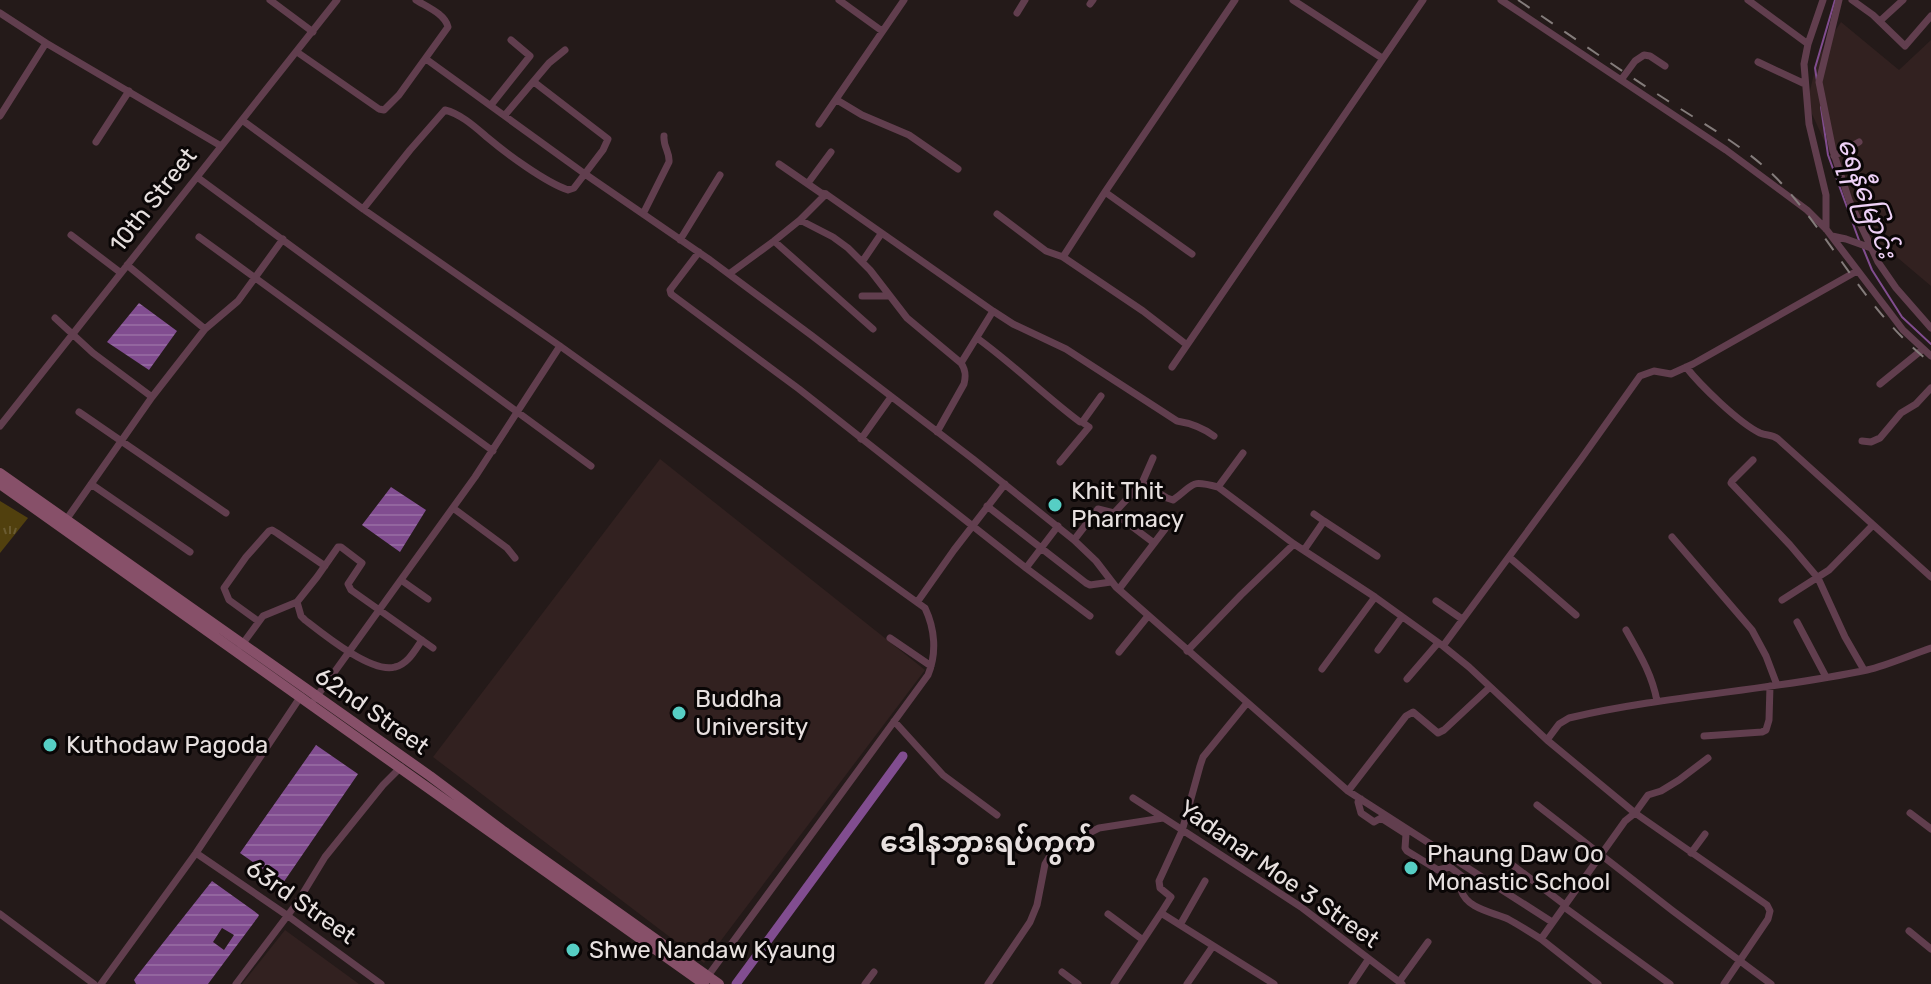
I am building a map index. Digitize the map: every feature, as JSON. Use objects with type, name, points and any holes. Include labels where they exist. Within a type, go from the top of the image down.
[{"type":"main road","name":"62nd Street","points":[[0,473],[33,502],[706,982]]},
{"type":"main road","name":"62nd Street","points":[[0,484],[66,520],[163,595]]},
{"type":"main road","name":"62nd Street","points":[[240,648],[301,696],[314,701]]},
{"type":"street","points":[[270,0],[313,32]]},
{"type":"street","name":"10th Street","points":[[0,426],[337,0]]},
{"type":"street","points":[[297,52],[382,110],[426,59],[449,24],[416,0]]},
{"type":"street","points":[[839,0],[882,31]]},
{"type":"street","points":[[819,124],[904,0]]},
{"type":"street","points":[[1017,13],[1025,0]]},
{"type":"street","points":[[1063,257],[1235,0]]},
{"type":"street","points":[[1293,0],[1382,58]]},
{"type":"street","points":[[1172,367],[1423,0]]},
{"type":"street","points":[[1501,0],[1512,3],[1780,188],[1814,216],[1903,330],[1931,356]]},
{"type":"street","points":[[1748,0],[1808,44]]},
{"type":"street","points":[[1823,0],[1804,64],[1809,124],[1826,195],[1831,234]]},
{"type":"street","points":[[1839,0],[1819,82],[1834,156],[1870,249],[1896,288],[1931,328]]},
{"type":"street","points":[[1852,0],[1880,21],[1905,46],[1931,16]]},
{"type":"street","points":[[1880,21],[1903,0]]},
{"type":"street","points":[[0,13],[221,146]]},
{"type":"street","points":[[491,105],[530,56],[511,40]]},
{"type":"street","points":[[0,116],[46,43]]},
{"type":"street","points":[[505,115],[549,63],[565,50]]},
{"type":"street","points":[[1621,80],[1635,61],[1644,55],[1665,66]]},
{"type":"street","points":[[426,59],[729,274],[1058,526],[1148,616],[1348,791],[1552,922]]},
{"type":"street","points":[[1758,62],[1805,84]]},
{"type":"street","points":[[363,209],[442,112],[448,110],[512,156],[564,188],[574,188],[608,139],[534,82]]},
{"type":"street","points":[[96,142],[129,91]]},
{"type":"street","points":[[837,100],[862,115],[909,135],[958,169]]},
{"type":"street","points":[[242,120],[925,608],[934,653],[928,675],[706,982]]},
{"type":"street","points":[[643,214],[669,162],[664,136]]},
{"type":"street","points":[[1834,156],[1859,142]]},
{"type":"street","points":[[808,183],[831,152]]},
{"type":"street","points":[[779,164],[1013,324],[1066,349],[1177,421],[1190,423],[1214,436]]},
{"type":"street","points":[[680,240],[720,175]]},
{"type":"street","points":[[197,177],[591,466]]},
{"type":"street","points":[[1105,192],[1192,254]]},
{"type":"street","points":[[729,274],[800,220],[826,194]]},
{"type":"street","points":[[997,214],[1046,251],[1063,257],[1143,311],[1187,345]]},
{"type":"street","points":[[800,220],[841,242],[862,262],[913,324],[961,363],[966,372],[964,384],[937,432]]},
{"type":"street","points":[[862,262],[881,234]]},
{"type":"street","points":[[1831,234],[1870,249]]},
{"type":"street","points":[[71,235],[121,273]]},
{"type":"street","points":[[199,237],[493,451]]},
{"type":"street","points":[[66,520],[152,397],[205,329],[234,306],[283,239]]},
{"type":"street","points":[[774,241],[873,329]]},
{"type":"street","points":[[699,252],[670,290],[671,294],[799,389],[1090,616]]},
{"type":"street","points":[[127,265],[205,329]]},
{"type":"street","points":[[1407,679],[1462,619],[1640,376],[1654,371],[1671,374],[1686,367],[1857,271]]},
{"type":"street","points":[[862,296],[889,296]]},
{"type":"street","points":[[961,363],[993,311]]},
{"type":"street","points":[[55,318],[102,361],[152,397]]},
{"type":"street","points":[[977,338],[1046,396],[1089,427],[1060,462]]},
{"type":"street","points":[[314,701],[493,451],[560,346]]},
{"type":"street","points":[[1880,384],[1923,349]]},
{"type":"street","points":[[1686,367],[1734,414],[1759,432],[1778,439],[1931,577]]},
{"type":"street","points":[[1862,441],[1871,442],[1880,438],[1901,413],[1916,404],[1931,388]]},
{"type":"street","points":[[1082,422],[1101,396]]},
{"type":"street","points":[[861,439],[891,397]]},
{"type":"street","points":[[79,412],[226,513]]},
{"type":"street","points":[[1218,487],[1243,453]]},
{"type":"street","points":[[1114,513],[1142,483],[1153,458]]},
{"type":"street","points":[[1753,460],[1731,483],[1818,578],[1864,670]]},
{"type":"street","points":[[1142,483],[1173,500],[1192,484],[1218,487],[1294,544],[1440,644],[1547,740],[1635,813],[1767,905],[1770,911],[1768,919],[1724,984]]},
{"type":"street","points":[[91,484],[190,552]]},
{"type":"street","points":[[918,601],[1005,484]]},
{"type":"street","points":[[987,506],[1086,583],[1111,582]]},
{"type":"street","points":[[453,508],[507,548],[515,558]]},
{"type":"street","points":[[1074,540],[1098,509],[1114,513],[1154,543]]},
{"type":"street","points":[[1314,514],[1377,556]]},
{"type":"street","points":[[1304,550],[1324,521]]},
{"type":"street","points":[[1782,600],[1840,561],[1873,525]]},
{"type":"street","points":[[1026,568],[1058,526]]},
{"type":"street","points":[[1119,589],[1165,529]]},
{"type":"street","points":[[258,621],[229,600],[224,588],[269,531],[281,535],[325,566]]},
{"type":"street","points":[[1672,537],[1752,630],[1766,656],[1774,686],[1766,730],[1704,736]]},
{"type":"street","points":[[1187,651],[1294,544]]},
{"type":"street","points":[[240,648],[258,621],[297,602],[339,547],[362,562],[347,586],[433,648]]},
{"type":"street","points":[[1509,557],[1576,615]]},
{"type":"street","points":[[401,580],[428,599]]},
{"type":"street","points":[[1322,669],[1375,597]]},
{"type":"street","points":[[1436,601],[1462,619]]},
{"type":"street","points":[[297,602],[305,620],[348,652],[368,662],[395,668],[405,662],[422,640]]},
{"type":"street","points":[[1119,652],[1148,616]]},
{"type":"street","points":[[1378,650],[1402,617]]},
{"type":"street","points":[[1797,622],[1826,677]]},
{"type":"street","points":[[1626,630],[1648,668],[1657,701]]},
{"type":"street","points":[[890,638],[931,666]]},
{"type":"street","points":[[1547,740],[1559,724],[1569,718],[1657,701],[1774,686],[1864,670],[1931,648]]},
{"type":"street","points":[[1348,791],[1406,716],[1413,712],[1438,733],[1490,687]]},
{"type":"street","points":[[101,984],[196,853],[301,696]]},
{"type":"street","points":[[1114,984],[1171,897],[1160,888],[1159,881],[1182,831],[1203,757],[1247,703]]},
{"type":"street","points":[[894,721],[943,775],[997,815]]},
{"type":"street","points":[[1541,939],[1625,821],[1648,795],[1679,780],[1708,758]]},
{"type":"street","points":[[236,984],[288,916],[325,857],[383,785],[404,764]]},
{"type":"street","name":"Yadanar Moe 3 Street","points":[[1133,798],[1301,907],[1400,983]]},
{"type":"street","points":[[1361,799],[1358,802],[1361,813],[1374,822],[1381,818],[1406,834],[1407,851],[1438,870],[1450,867],[1467,880],[1461,890],[1464,899],[1541,939],[1598,984]]},
{"type":"street","points":[[1537,805],[1771,984]]},
{"type":"street","points":[[1910,813],[1931,829]]},
{"type":"street","points":[[988,984],[1030,922],[1037,905],[1043,871],[1051,854],[1099,828],[1163,818]]},
{"type":"street","points":[[1691,853],[1705,834]]},
{"type":"street","name":"63rd Street","points":[[196,853],[381,984]]},
{"type":"street","points":[[1502,857],[1670,984]]},
{"type":"street","points":[[1180,925],[1205,881]]},
{"type":"street","points":[[1161,913],[1274,984]]},
{"type":"street","points":[[0,914],[94,984]]},
{"type":"street","points":[[1108,914],[1143,940]]},
{"type":"street","points":[[1909,931],[1931,949]]},
{"type":"street","points":[[1400,983],[1428,942]]},
{"type":"street","points":[[1187,984],[1213,946]]},
{"type":"street","points":[[1352,984],[1368,960]]},
{"type":"street","points":[[865,984],[874,972]]},
{"type":"street","points":[[1062,972],[1078,984]]},
{"type":"shaded area","points":[[1841,22],[1899,70],[1931,40],[1931,286],[1892,253],[1884,257],[1852,214],[1833,160],[1807,103],[1818,57]]},
{"type":"shaded area","points":[[139,303],[177,331],[149,370],[107,342]]},
{"type":"shaded area","name":"Buddha University","points":[[660,459],[925,670],[704,963],[433,757]]},
{"type":"shaded area","points":[[391,487],[426,510],[400,552],[362,525]]},
{"type":"shaded area","points":[[316,745],[358,774],[283,883],[240,853]]},
{"type":"shaded area","points":[[212,881],[259,915],[208,984],[136,984],[134,980]],"holes":[[[222,928],[234,935],[224,950],[213,942]]]},
{"type":"shaded area","points":[[285,930],[359,984],[242,984]]},
{"type":"green space","points":[[0,501],[28,518],[0,553]]},
{"type":"waterway","name":"ရေနီမြောင်း","points":[[1817,81],[1815,68],[1835,0]]},
{"type":"waterway","name":"ရေနီမြောင်း","points":[[1821,107],[1828,155],[1860,243]]},
{"type":"waterway","name":"ရေနီမြောင်း","points":[[1863,248],[1872,270],[1902,317],[1931,344]]},
{"type":"waterway","points":[[736,984],[903,756]]},
{"type":"railway","points":[[1518,0],[1727,138],[1770,172],[1802,207],[1889,323],[1931,363]]},
{"type":"place","name":"Khit Thit Pharmacy","points":[[1055,505]]},
{"type":"place","name":"Buddha University","points":[[679,713]]},
{"type":"place","name":"Kuthodaw Pagoda","points":[[50,745]]},
{"type":"place","name":"Phaung Daw Oo Monastic School","points":[[1411,868]]},
{"type":"place","name":"Shwe Nandaw Kyaung","points":[[573,950]]},
{"type":"district","name":"ဒေါနဘွားရပ်ကွက်","points":[[988,842]]}]
